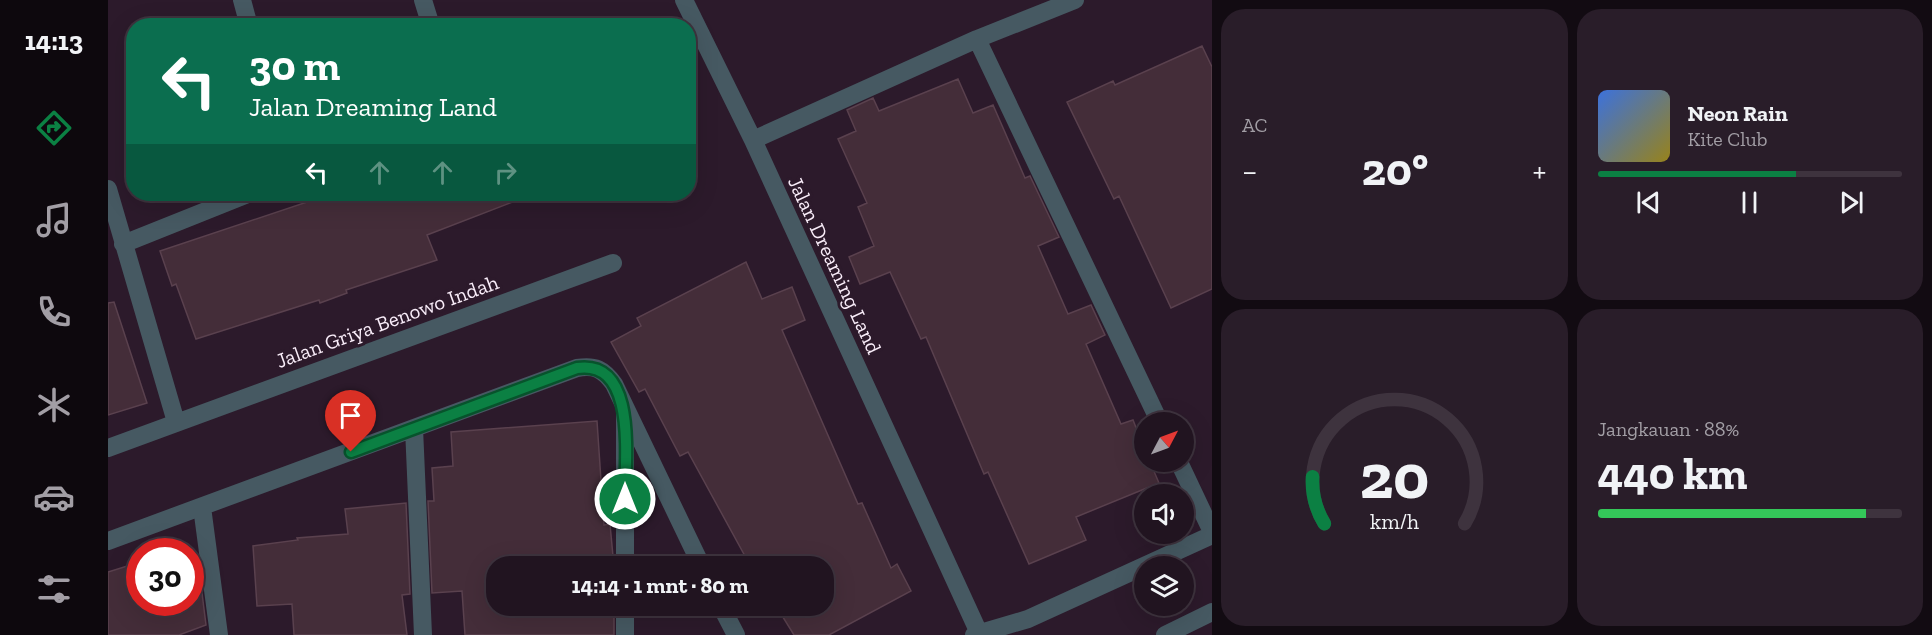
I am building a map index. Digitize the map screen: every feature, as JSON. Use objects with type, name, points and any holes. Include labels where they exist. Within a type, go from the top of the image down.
[{"type":"street","points":[[242,0],[247,18]]},
{"type":"street","points":[[423,0],[428,18]]},
{"type":"street","points":[[684,0],[693,18]]},
{"type":"street","points":[[696,24],[753,140],[977,39],[1075,0]]},
{"type":"street","points":[[977,39],[1155,412]]},
{"type":"street","name":"Jalan Dreaming Land","points":[[753,140],[976,634],[1028,619],[1212,534],[1184,472]]},
{"type":"street","points":[[108,189],[176,422]]},
{"type":"street","points":[[123,244],[230,201]]},
{"type":"street","name":"Jalan Griya Benowo Indah","points":[[108,448],[613,263]]},
{"type":"street","points":[[108,541],[577,368],[592,366],[606,372],[697,556]]},
{"type":"street","points":[[624,407],[625,556]]},
{"type":"street","points":[[414,428],[423,635]]},
{"type":"street","points":[[202,507],[219,635]]},
{"type":"street","points":[[1166,635],[1212,612]]},
{"type":"street","points":[[625,616],[625,635]]},
{"type":"street","points":[[726,616],[735,635]]},
{"type":"building","points":[[1202,46],[1212,67],[1212,289],[1171,308],[1119,196],[1114,199],[1067,102],[1113,81],[1115,85]]},
{"type":"building","points":[[958,79],[973,113],[993,105],[1025,178],[1030,176],[1059,237],[1038,246],[1068,314],[1091,305],[1105,335],[1086,344],[1121,424],[1133,420],[1134,423],[1134,472],[1154,472],[1159,483],[1134,484],[1134,493],[1076,517],[1086,540],[1029,564],[988,472],[984,474],[926,337],[921,339],[890,272],[860,284],[849,257],[874,246],[858,207],[867,203],[838,139],[856,131],[847,110],[873,98],[879,111]]},
{"type":"building","points":[[310,201],[515,201],[427,235],[437,260],[346,290],[347,293],[320,303],[319,300],[196,339],[176,284],[172,286],[160,251]]},
{"type":"building","points":[[746,262],[762,299],[792,287],[805,320],[782,330],[858,504],[862,503],[891,568],[897,564],[911,591],[829,635],[794,635],[782,616],[834,616],[834,556],[745,556],[688,452],[680,456],[645,389],[639,392],[611,342],[641,326],[637,318]]},
{"type":"building","points":[[114,302],[147,403],[108,415],[108,303]]},
{"type":"building","points":[[597,421],[604,525],[610,524],[613,556],[486,556],[486,616],[614,616],[614,635],[465,635],[462,591],[432,593],[428,501],[434,501],[432,468],[453,466],[451,432]]},
{"type":"building","points":[[406,503],[410,594],[402,595],[407,635],[294,635],[292,604],[257,606],[253,546],[298,540],[297,538],[348,534],[345,509]]},
{"type":"building","points":[[126,566],[126,616],[204,616],[204,609],[206,625],[179,635],[108,635],[108,572]]},
{"type":"route","points":[[351,452],[577,368],[592,366],[606,372],[624,407],[625,499]]}]
